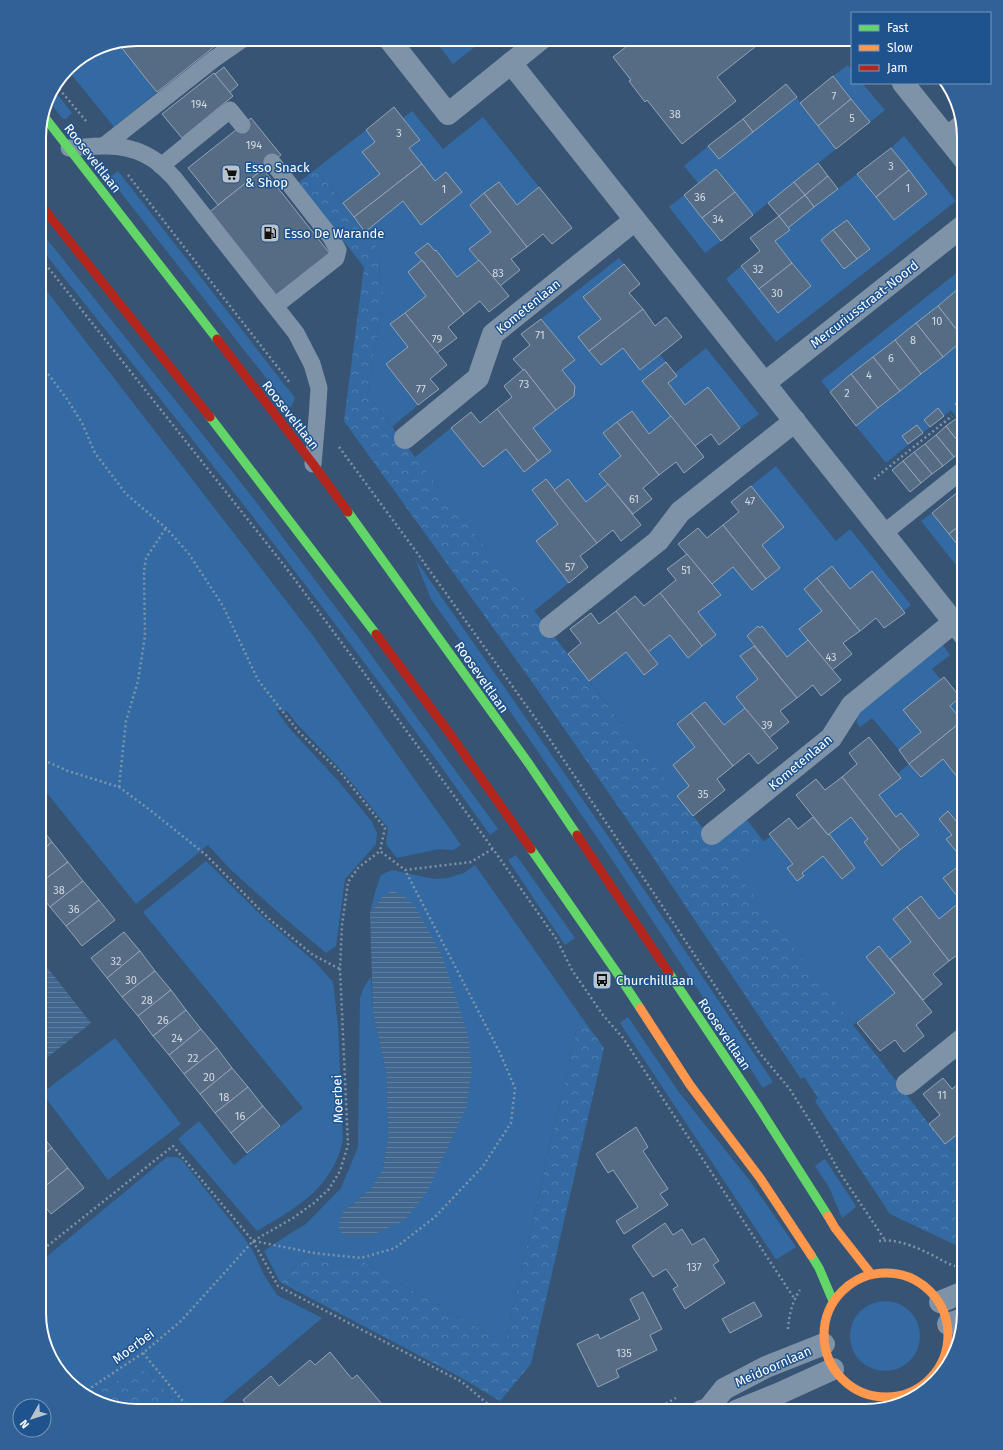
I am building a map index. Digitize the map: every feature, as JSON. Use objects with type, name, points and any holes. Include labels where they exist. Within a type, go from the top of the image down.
[{"type":"main road","name":"Rooseveltlaan","points":[[48,121],[313,464],[400,584],[528,764],[758,1106],[836,1228],[871,1274]]},
{"type":"main road","points":[[46,212],[243,459],[346,593],[450,734],[615,970],[690,1085],[760,1178],[819,1268],[834,1301]]},
{"type":"main road","points":[[890,1401],[866,1395],[848,1384],[833,1368],[828,1357],[824,1344],[824,1329],[827,1315],[834,1301],[843,1289],[856,1280],[871,1274],[897,1273],[922,1283],[956,1321],[944,1359]]},
{"type":"main road","points":[[895,1399],[907,1394]]},
{"type":"street","points":[[395,46],[448,114],[532,46]]},
{"type":"street","name":"Kometenlaan","points":[[511,63],[957,625]]},
{"type":"street","points":[[904,84],[954,132]]},
{"type":"street","name":"Kometenlaan","points":[[404,438],[478,378],[493,334],[635,220]]},
{"type":"street","name":"Mercuriusstraat-Noord","points":[[765,383],[957,231]]},
{"type":"street","points":[[550,627],[658,541],[680,512],[795,421]]},
{"type":"street","name":"Kometenlaan","points":[[712,834],[831,738],[852,705],[957,629]]},
{"type":"street","points":[[907,1084],[957,1044]]},
{"type":"street","points":[[940,1302],[957,1295]]},
{"type":"street","name":"Meidoornlaan","points":[[714,1404],[724,1389],[766,1367],[824,1344]]},
{"type":"street","name":"Meidoornlaan","points":[[753,1404],[833,1368]]},
{"type":"lane","points":[[105,145],[214,59],[233,46]]},
{"type":"lane","points":[[161,166],[230,110],[242,125]]},
{"type":"lane","points":[[69,148],[105,145],[132,148],[154,160],[174,178],[296,333],[312,364],[319,388],[313,464]]},
{"type":"lane","points":[[272,162],[330,236],[338,250],[336,258],[275,306]]},
{"type":"lane","points":[[884,533],[957,475]]},
{"type":"path","points":[[47,266],[287,569],[493,849],[557,940],[572,970],[603,1014],[623,1038],[794,1298]]},
{"type":"path","points":[[46,371],[71,405],[82,423],[95,453],[126,494],[166,528],[189,554],[223,606],[258,680],[298,731],[341,773],[385,828],[380,851],[405,870],[500,1053],[515,1088],[511,1123],[483,1166],[435,1217],[395,1248],[361,1258],[314,1253],[253,1241]]},
{"type":"path","points":[[854,495],[952,416]]},
{"type":"path","points":[[119,787],[126,721],[138,681],[145,636],[144,571],[146,558],[166,528]]},
{"type":"path","points":[[46,761],[68,771],[119,787],[206,855],[268,918],[312,955],[340,969]]},
{"type":"path","points":[[405,870],[471,862],[518,832]]},
{"type":"path","name":"Moerbei","points":[[88,1389],[144,1353],[181,1321],[253,1241],[293,1218],[314,1203],[329,1189],[340,1171],[348,1146],[340,969],[342,926],[348,882],[358,868],[380,851]]},
{"type":"path","points":[[46,1247],[173,1146],[253,1241],[278,1286],[462,1382],[488,1404]]},
{"type":"path","points":[[144,1353],[185,1404]]},
{"type":"green space","points":[[439,46],[476,46],[453,64]]},
{"type":"green space","points":[[122,48],[157,92],[114,127],[71,75],[92,58],[102,53]]},
{"type":"green space","points":[[848,65],[851,69],[851,84],[863,84],[885,110],[870,122],[833,76]]},
{"type":"green space","points":[[57,94],[72,113],[66,119],[63,119],[52,105]]},
{"type":"green space","points":[[797,97],[800,103],[836,149],[753,215],[717,169],[698,183],[684,166],[708,146],[719,159]]},
{"type":"green space","points":[[412,111],[443,149],[483,117],[539,187],[517,205],[499,182],[470,205],[491,232],[469,249],[478,260],[457,277],[436,250],[435,251],[428,243],[415,253],[422,261],[408,272],[426,296],[390,324],[408,347],[386,364],[418,405],[392,427],[367,395],[384,294],[380,289],[379,256],[365,232],[403,201],[421,225],[462,192],[446,172],[435,181],[409,148],[420,140],[403,118]]},
{"type":"green space","points":[[366,130],[375,142],[363,152],[380,174],[343,203],[316,169]]},
{"type":"green space","points":[[904,136],[956,201],[776,342],[726,279],[741,266],[778,312],[811,286],[775,241],[790,230],[788,227],[857,174],[894,220],[927,194],[891,148]]},
{"type":"green space","points":[[316,169],[375,244],[379,257],[380,288],[384,294],[367,395],[715,844],[747,820],[764,842],[732,867],[937,1134],[949,1148],[957,1154],[957,1246],[890,1214],[815,1101],[818,1098],[804,1077],[801,1079],[646,847],[530,679],[344,421],[364,267],[298,183]]},
{"type":"green space","points":[[118,171],[295,398],[291,407],[288,406],[111,180],[111,176]]},
{"type":"green space","points":[[684,195],[721,241],[705,253],[669,207]]},
{"type":"green space","points":[[46,238],[257,503],[358,637],[498,829],[490,835],[326,611],[212,464],[46,255]]},
{"type":"green space","points":[[619,258],[624,264],[584,297],[601,319],[578,337],[601,365],[623,348],[640,370],[660,355],[666,362],[642,381],[671,416],[649,434],[631,411],[603,433],[621,456],[599,473],[607,485],[586,502],[568,479],[554,490],[545,479],[532,490],[558,524],[536,542],[569,583],[534,611],[415,457],[451,428],[483,467],[506,449],[524,472],[551,451],[533,428],[574,396],[575,386],[562,370],[575,360],[541,319]]},
{"type":"green space","points":[[957,273],[957,291],[830,392],[821,381]]},
{"type":"green space","points":[[46,290],[314,637],[461,845],[453,850],[439,849],[397,858],[386,844],[388,828],[343,772],[297,724],[287,711],[276,710],[290,729],[340,783],[372,822],[377,833],[376,844],[345,879],[336,946],[326,953],[230,869],[208,845],[136,904],[46,792]]},
{"type":"green space","points":[[957,346],[957,418],[951,410],[886,463],[856,426]]},
{"type":"green space","points":[[706,348],[759,414],[740,428],[708,388],[685,405],[668,383],[677,376],[675,373]]},
{"type":"green space","points":[[776,466],[836,541],[850,529],[911,605],[903,611],[872,572],[850,589],[832,566],[804,588],[822,611],[808,640],[787,657],[762,626],[760,628],[758,626],[747,636],[754,646],[741,656],[758,679],[745,708],[724,725],[705,702],[677,724],[695,747],[673,765],[689,786],[677,796],[589,681],[626,652],[644,675],[658,664],[649,651],[670,635],[688,658],[716,635],[698,612],[721,595],[712,584],[784,527],[751,486]]},
{"type":"green space","points":[[932,513],[957,544],[957,566],[921,521]]},
{"type":"green space","points":[[415,559],[608,836],[773,1082],[763,1088],[607,852],[431,599]]},
{"type":"green space","points":[[942,644],[950,655],[932,669],[941,680],[921,732],[899,750],[872,718],[860,727],[857,723],[857,714]]},
{"type":"green space","points":[[957,700],[957,715],[950,706]]},
{"type":"green space","points":[[943,759],[957,777],[957,822],[949,811],[939,819],[952,835],[947,839],[957,852],[957,867],[943,878],[957,896],[957,904],[939,919],[921,896],[893,918],[911,942],[889,959],[879,946],[866,957],[895,993],[853,1025],[731,867],[771,836],[802,873],[823,856],[842,879],[855,868],[829,834],[851,817],[868,839],[864,843],[882,866],[919,835],[901,813],[896,817],[879,795],[901,778],[898,773],[909,764],[921,777]]},
{"type":"green space","points":[[516,855],[575,938],[565,945],[508,860]]},
{"type":"green space","points":[[206,861],[262,916],[316,963],[333,982],[338,1026],[343,1140],[338,1157],[331,1172],[311,1195],[286,1214],[257,1231],[178,1139],[199,1121],[234,1165],[303,1108],[143,912]]},
{"type":"green space","points":[[475,865],[580,1015],[505,1343],[361,1261],[345,1267],[307,1255],[280,1282],[264,1251],[306,1224],[341,1188],[358,1147],[360,998],[364,987],[371,977],[373,1013],[386,1072],[388,1135],[383,1169],[371,1188],[343,1212],[405,1220],[382,897],[370,913],[381,875],[392,870],[434,879],[448,878],[464,873]]},
{"type":"green space","points":[[580,1015],[604,1048],[531,1364],[500,1401],[460,1377],[280,1282],[307,1255],[345,1267],[361,1261],[505,1343]]},
{"type":"green space","points":[[628,1017],[678,1091],[750,1181],[796,1247],[777,1259],[775,1258],[620,1023]]},
{"type":"green space","points":[[115,1038],[181,1124],[108,1180],[46,1098],[46,1090]]},
{"type":"green space","points":[[957,1135],[957,1154],[945,1144]]},
{"type":"green space","points":[[167,1157],[176,1157],[181,1159],[243,1236],[253,1251],[264,1275],[277,1295],[322,1318],[220,1404],[178,1404],[150,1374],[138,1368],[95,1394],[73,1377],[58,1358],[53,1348],[49,1336],[46,1313],[46,1257]]},
{"type":"green space","points":[[825,1159],[856,1206],[842,1218],[829,1187],[815,1166]]},
{"type":"green space","points":[[885,1301],[904,1307],[914,1317],[920,1336],[914,1355],[904,1365],[885,1371],[866,1365],[856,1355],[850,1336],[856,1317],[866,1307]]},
{"type":"green space","points":[[138,1368],[150,1374],[178,1404],[131,1404],[114,1401],[95,1394]]},
{"type":"shaded area","points":[[391,891],[402,894],[415,906],[442,955],[468,1035],[472,1071],[466,1108],[427,1192],[405,1220],[370,1236],[351,1237],[342,1234],[339,1228],[339,1221],[343,1212],[371,1188],[383,1169],[388,1135],[386,1072],[373,1013],[370,913],[382,897]]},
{"type":"shaded area","points":[[46,966],[91,1023],[46,1058]]},
{"type":"building","points":[[137,46],[215,46],[157,92],[122,48]]},
{"type":"building","points":[[627,46],[756,46],[717,77],[736,101],[682,144],[647,100],[645,102],[629,81],[631,80],[613,57]]},
{"type":"building","points":[[224,67],[238,85],[229,93],[215,74]]},
{"type":"building","points":[[214,73],[233,96],[182,138],[162,114]]},
{"type":"building","points":[[833,76],[851,99],[818,126],[800,103]]},
{"type":"building","points":[[786,84],[797,97],[753,132],[743,119]]},
{"type":"building","points":[[851,99],[870,122],[836,149],[818,126]]},
{"type":"building","points":[[394,107],[420,140],[409,148],[422,164],[354,217],[343,203],[380,174],[362,152],[375,142],[366,130]]},
{"type":"building","points":[[251,118],[281,155],[218,205],[188,168]]},
{"type":"building","points":[[743,119],[753,132],[719,159],[708,146]]},
{"type":"building","points":[[891,148],[909,170],[876,197],[857,174]]},
{"type":"building","points":[[818,163],[828,176],[805,195],[794,182]]},
{"type":"building","points":[[422,164],[435,181],[446,172],[462,192],[421,225],[403,201],[365,232],[354,217]]},
{"type":"building","points":[[263,169],[331,255],[276,298],[207,214]]},
{"type":"building","points":[[716,169],[735,192],[702,218],[684,195]]},
{"type":"building","points":[[909,170],[927,194],[894,220],[876,197]]},
{"type":"building","points":[[828,176],[838,189],[814,207],[805,195]]},
{"type":"building","points":[[499,182],[517,205],[539,187],[572,228],[552,244],[543,234],[527,247],[484,193]]},
{"type":"building","points":[[794,182],[805,195],[779,216],[768,203]]},
{"type":"building","points":[[735,192],[753,215],[721,241],[702,218]]},
{"type":"building","points":[[484,193],[527,247],[511,259],[520,270],[500,286],[469,249],[491,232],[470,205]]},
{"type":"building","points":[[805,195],[814,207],[788,228],[779,216]]},
{"type":"building","points":[[779,216],[790,230],[775,241],[792,263],[759,289],[741,266],[760,251],[750,238]]},
{"type":"building","points":[[847,220],[870,249],[857,259],[833,230]]},
{"type":"building","points":[[833,230],[857,259],[844,269],[821,240]]},
{"type":"building","points":[[428,243],[435,251],[436,250],[457,277],[479,260],[509,296],[489,312],[480,301],[464,314],[415,253]]},
{"type":"building","points":[[422,260],[464,314],[448,327],[457,338],[437,353],[405,313],[426,296],[408,272]]},
{"type":"building","points":[[792,263],[811,286],[778,313],[759,289]]},
{"type":"building","points":[[624,264],[640,284],[629,293],[643,309],[589,351],[578,337],[601,319],[583,297]]},
{"type":"building","points":[[957,290],[957,330],[938,306]]},
{"type":"building","points":[[938,306],[957,330],[957,345],[943,357],[916,323]]},
{"type":"building","points":[[643,309],[655,326],[666,317],[682,337],[640,370],[623,348],[601,365],[589,351]]},
{"type":"building","points":[[405,313],[447,365],[430,379],[439,389],[418,405],[386,364],[408,347],[390,324]]},
{"type":"building","points":[[541,319],[575,360],[562,370],[575,386],[574,396],[556,410],[524,369],[523,370],[513,359],[530,345],[521,334]]},
{"type":"building","points":[[916,323],[943,357],[921,374],[895,340]]},
{"type":"building","points":[[895,340],[921,374],[900,391],[873,357]]},
{"type":"building","points":[[873,357],[900,391],[878,408],[851,374]]},
{"type":"building","points":[[666,362],[677,376],[668,383],[685,405],[708,387],[740,428],[719,445],[711,434],[695,446],[642,381]]},
{"type":"building","points":[[524,369],[556,410],[533,428],[551,451],[538,461],[497,409],[512,397],[504,386]]},
{"type":"building","points":[[851,374],[878,408],[856,426],[830,392]]},
{"type":"building","points":[[938,408],[944,416],[930,427],[924,420]]},
{"type":"building","points":[[497,409],[538,461],[524,472],[506,449],[483,467],[451,428],[471,412],[480,423]]},
{"type":"building","points":[[632,411],[649,434],[671,416],[704,457],[684,473],[676,462],[659,475],[617,422]]},
{"type":"building","points":[[957,418],[957,440],[946,426]]},
{"type":"building","points":[[617,422],[659,475],[643,488],[652,499],[633,514],[599,474],[621,456],[603,433]]},
{"type":"building","points":[[917,425],[923,433],[908,444],[902,436]]},
{"type":"building","points":[[946,426],[957,440],[957,455],[954,457],[936,435]]},
{"type":"building","points":[[936,435],[954,457],[943,466],[925,444]]},
{"type":"building","points":[[925,444],[943,466],[932,474],[914,452]]},
{"type":"building","points":[[914,452],[932,474],[921,483],[903,461]]},
{"type":"building","points":[[903,461],[921,483],[910,492],[892,470]]},
{"type":"building","points":[[546,479],[597,543],[580,556],[588,567],[569,583],[536,541],[558,524],[532,490]]},
{"type":"building","points":[[568,479],[586,502],[608,484],[641,525],[621,541],[613,530],[597,543],[554,490]]},
{"type":"building","points":[[751,486],[784,527],[762,545],[780,568],[766,579],[723,525],[739,512],[731,502]]},
{"type":"building","points":[[957,493],[957,528],[949,534],[932,513]]},
{"type":"building","points":[[723,525],[766,579],[752,590],[733,567],[712,584],[678,544],[698,528],[707,538]]},
{"type":"building","points":[[957,528],[957,544],[949,534]]},
{"type":"building","points":[[687,554],[721,595],[698,612],[716,635],[702,646],[660,593],[676,580],[667,569]]},
{"type":"building","points":[[832,566],[850,589],[872,571],[905,613],[884,628],[876,618],[860,631],[817,578]]},
{"type":"building","points":[[817,578],[860,631],[843,643],[852,654],[832,670],[799,629],[822,611],[804,589]]},
{"type":"building","points":[[660,593],[702,646],[688,658],[670,635],[648,652],[616,611],[635,596],[644,606]]},
{"type":"building","points":[[616,611],[658,664],[644,675],[626,652],[589,681],[568,654],[581,643],[570,629],[591,613],[599,624]]},
{"type":"building","points":[[758,626],[760,628],[762,626],[787,657],[808,640],[841,680],[821,696],[813,685],[797,698],[747,636]]},
{"type":"building","points":[[754,646],[797,698],[780,711],[789,722],[769,738],[736,697],[758,679],[740,656]]},
{"type":"building","points":[[944,677],[957,693],[957,700],[950,706],[957,715],[957,725],[909,764],[899,750],[921,732],[903,710]]},
{"type":"building","points":[[705,702],[724,725],[745,708],[778,748],[758,764],[749,753],[733,766],[691,713]]},
{"type":"building","points":[[691,713],[733,766],[717,779],[725,790],[693,816],[677,796],[689,786],[673,765],[695,747],[677,724]]},
{"type":"building","points":[[957,725],[957,777],[943,759],[921,777],[909,764]]},
{"type":"building","points":[[869,737],[901,778],[879,795],[896,817],[901,813],[919,835],[900,850],[842,777],[857,764],[849,753]]},
{"type":"building","points":[[842,777],[900,850],[882,866],[864,842],[868,839],[851,817],[828,835],[796,795],[816,779],[825,790]]},
{"type":"building","points":[[948,811],[957,822],[957,852],[946,839],[952,835],[939,819]]},
{"type":"building","points":[[813,817],[828,835],[829,834],[855,868],[842,879],[823,856],[802,873],[804,876],[797,881],[787,868],[793,864],[769,834],[789,818],[798,829]]},
{"type":"building","points":[[46,834],[52,842],[46,847]]},
{"type":"building","points":[[52,842],[68,862],[46,879],[46,847]]},
{"type":"building","points":[[68,862],[83,881],[50,907],[46,902],[46,879]]},
{"type":"building","points":[[957,867],[957,896],[943,878]]},
{"type":"building","points":[[83,881],[99,900],[66,926],[50,907]]},
{"type":"building","points":[[921,896],[939,919],[957,904],[957,955],[949,961],[907,907]]},
{"type":"building","points":[[99,900],[115,920],[82,946],[66,926]]},
{"type":"building","points":[[907,907],[949,961],[933,974],[942,984],[923,1000],[890,959],[911,942],[893,919]]},
{"type":"building","points":[[124,932],[140,951],[107,978],[91,958]]},
{"type":"building","points":[[879,946],[932,1012],[916,1025],[924,1036],[904,1052],[895,1040],[880,1051],[857,1023],[895,993],[866,957]]},
{"type":"building","points":[[140,951],[155,971],[122,997],[107,978]]},
{"type":"building","points":[[155,971],[171,990],[138,1016],[122,997]]},
{"type":"building","points":[[171,990],[186,1010],[153,1036],[138,1016]]},
{"type":"building","points":[[186,1010],[201,1029],[169,1055],[153,1036]]},
{"type":"building","points":[[201,1029],[217,1048],[184,1074],[169,1055]]},
{"type":"building","points":[[217,1048],[232,1068],[200,1094],[184,1074]]},
{"type":"building","points":[[232,1068],[248,1087],[215,1113],[200,1094]]},
{"type":"building","points":[[943,1078],[952,1089],[957,1085],[957,1135],[945,1144],[929,1124],[940,1115],[923,1094]]},
{"type":"building","points":[[248,1087],[263,1106],[231,1133],[215,1113]]},
{"type":"building","points":[[263,1106],[280,1126],[247,1153],[231,1133]]},
{"type":"building","points":[[636,1127],[648,1147],[643,1151],[668,1189],[660,1194],[668,1205],[624,1234],[616,1221],[638,1207],[613,1170],[608,1173],[596,1154]]},
{"type":"building","points":[[46,1141],[52,1148],[46,1153]]},
{"type":"building","points":[[52,1148],[68,1168],[46,1185],[46,1153]]},
{"type":"building","points":[[68,1168],[84,1188],[51,1214],[46,1208],[46,1185]]},
{"type":"building","points":[[665,1223],[673,1235],[682,1229],[692,1245],[704,1238],[719,1261],[713,1265],[725,1283],[685,1309],[673,1289],[678,1286],[666,1269],[653,1277],[632,1246]]},
{"type":"building","points":[[643,1292],[662,1329],[650,1335],[657,1350],[616,1370],[619,1377],[598,1387],[577,1344],[598,1334],[600,1339],[640,1319],[630,1299]]},
{"type":"building","points":[[754,1302],[762,1316],[730,1333],[722,1319]]},
{"type":"building","points":[[330,1352],[352,1379],[357,1375],[382,1404],[246,1404],[243,1400],[271,1376],[279,1386],[310,1360],[315,1365]]},
{"type":"traffic: fast","points":[[48,121],[217,339]]},
{"type":"traffic: fast","points":[[210,417],[376,634]]},
{"type":"traffic: fast","points":[[348,512],[529,764],[577,835]]},
{"type":"traffic: fast","points":[[531,849],[640,1008]]},
{"type":"traffic: fast","points":[[669,973],[758,1106],[828,1216]]},
{"type":"traffic: fast","points":[[811,1255],[819,1268],[833,1301]]},
{"type":"traffic: slow","points":[[640,1008],[690,1085],[760,1178],[811,1255]]},
{"type":"traffic: slow","points":[[828,1216],[835,1228],[871,1274]]},
{"type":"traffic: slow","points":[[907,1394],[892,1397],[868,1395],[851,1387],[834,1370],[826,1353],[824,1329],[828,1311],[834,1300],[846,1287],[862,1277],[880,1273],[904,1275],[921,1283],[938,1300],[946,1317],[948,1335]]},
{"type":"traffic: slow","points":[[942,1362],[946,1353],[948,1335]]},
{"type":"traffic: jam","points":[[46,212],[210,417]]},
{"type":"traffic: jam","points":[[217,339],[348,512]]},
{"type":"traffic: jam","points":[[376,634],[450,734],[531,849]]},
{"type":"traffic: jam","points":[[577,835],[669,973]]},
{"type":"place","name":"Esso Snack & Shop","points":[[231,174]]},
{"type":"place","name":"Esso De Warande","points":[[270,233]]},
{"type":"place","name":"Churchilllaan","points":[[602,980]]}]
